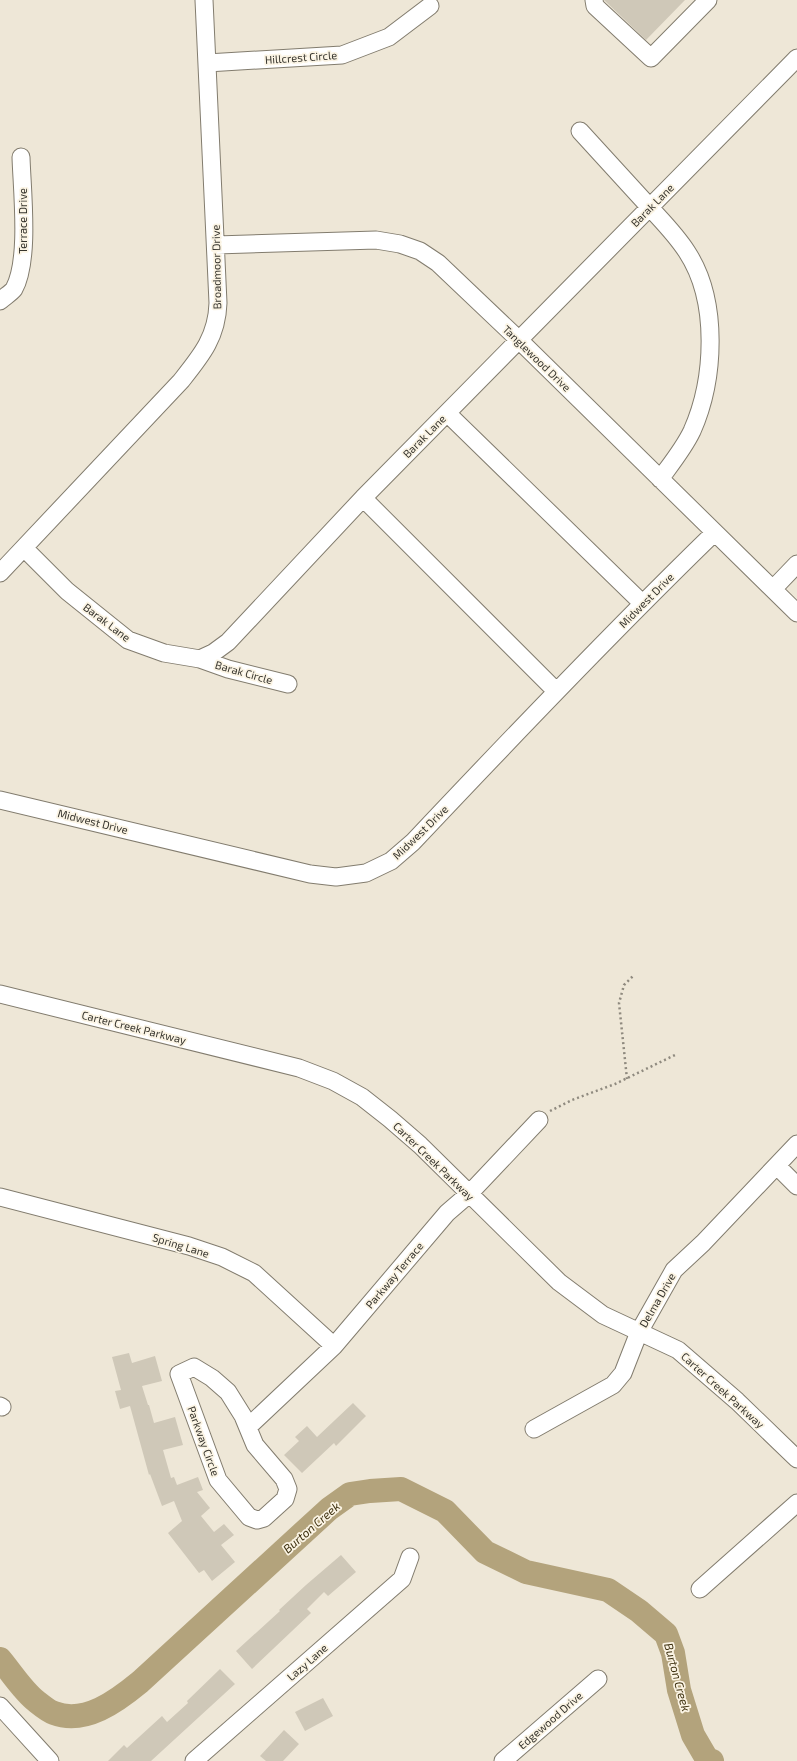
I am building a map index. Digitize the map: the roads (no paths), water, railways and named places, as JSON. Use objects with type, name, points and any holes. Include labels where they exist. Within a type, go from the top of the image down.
[{"type":"street","name":"Broadmoor Drive","points":[[0,573],[181,381],[206,348],[216,325],[218,314],[216,245],[204,0]]},
{"type":"street","points":[[594,0],[595,6],[651,58],[708,0]]},
{"type":"street","name":"Hillcrest Circle","points":[[207,63],[342,55],[389,38],[430,6]]},
{"type":"street","name":"Barak Lane","points":[[24,548],[67,591],[128,640],[164,653],[200,659],[213,653],[228,642],[363,498],[797,58]]},
{"type":"street","points":[[580,131],[666,223],[688,253],[698,274],[708,302],[710,332],[709,365],[701,403],[692,431],[675,459],[660,479]]},
{"type":"street","name":"Terrace Drive","points":[[0,301],[13,289],[21,267],[23,241],[21,157]]},
{"type":"street","name":"Tanglewood Drive","points":[[216,245],[376,240],[400,244],[420,251],[438,263],[520,340],[714,533],[797,613]]},
{"type":"street","points":[[447,413],[642,603]]},
{"type":"street","points":[[363,498],[556,691]]},
{"type":"street","name":"Midwest Drive","points":[[0,800],[310,874],[336,877],[366,873],[391,860],[413,842],[556,691],[642,603],[714,533]]},
{"type":"street","points":[[773,589],[797,564]]},
{"type":"street","name":"Barak Circle","points":[[200,659],[228,669],[288,684]]},
{"type":"street","name":"Carter Creek Parkway","points":[[0,994],[299,1068],[333,1081],[362,1097],[420,1145],[559,1282],[603,1315],[678,1350],[706,1372],[738,1401],[797,1460]]},
{"type":"street","name":"Parkway Terrace","points":[[248,1427],[334,1346],[447,1213],[469,1194],[539,1120]]},
{"type":"street","name":"Delma Drive","points":[[534,1429],[613,1385],[623,1373],[639,1332],[674,1270],[703,1243],[797,1144]]},
{"type":"street","points":[[777,1166],[797,1186]]},
{"type":"street","name":"Spring Lane","points":[[0,1197],[189,1246],[222,1257],[254,1273],[334,1346]]},
{"type":"street","name":"Parkway Circle","points":[[194,1367],[212,1378],[228,1392],[248,1427],[255,1445],[284,1479],[288,1489],[285,1499],[264,1518],[257,1520],[249,1517],[218,1480],[179,1374],[194,1367]]},
{"type":"street","points":[[700,1589],[797,1503]]},
{"type":"street","name":"Lazy Lane","points":[[194,1761],[402,1579],[410,1557]]},
{"type":"street","name":"Edgewood Drive","points":[[503,1761],[598,1679]]},
{"type":"street","points":[[0,1706],[50,1761]]},
{"type":"waterway","name":"Burton Creek","points":[[0,1659],[26,1692],[52,1712],[66,1716],[77,1716],[100,1709],[121,1697],[140,1682],[329,1509],[350,1494],[401,1489],[445,1511],[485,1552],[526,1572],[608,1590],[639,1611],[666,1634],[673,1653],[679,1690],[693,1735],[707,1759],[712,1761]]}]
